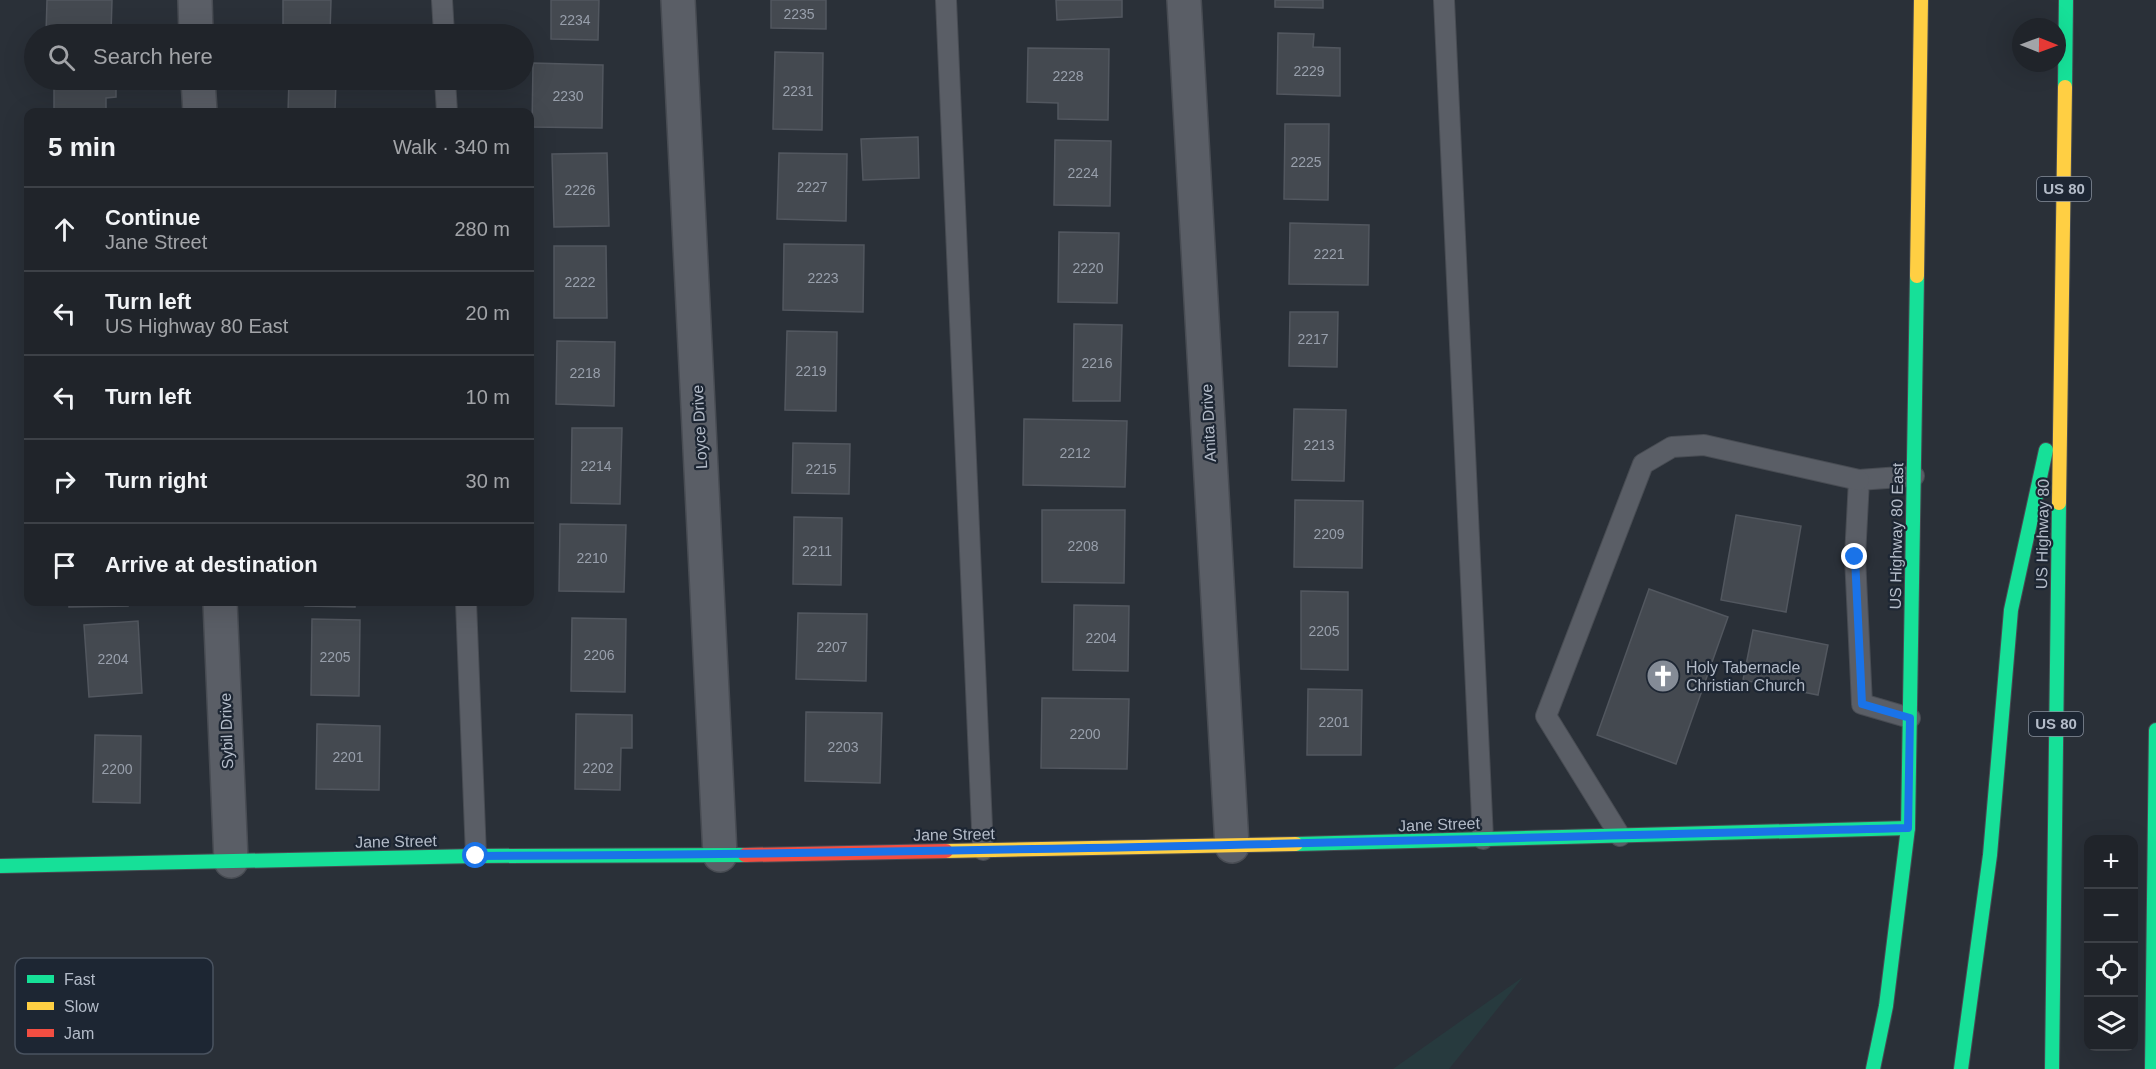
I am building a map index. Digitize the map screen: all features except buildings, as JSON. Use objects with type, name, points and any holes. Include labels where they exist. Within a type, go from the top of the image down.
[{"type":"main road","name":"US Highway 80 East","points":[[1873,1069],[1886,1006],[1908,828],[1921,0]]},
{"type":"main road","name":"US Highway 80","points":[[2052,1069],[2066,0]]},
{"type":"main road","points":[[1961,1069],[1990,855],[2011,610],[2061,379]]},
{"type":"main road","points":[[2152,1069],[2156,730]]},
{"type":"main road","name":"Jane Street","points":[[0,866],[476,856],[720,855],[1232,846],[1908,828]]},
{"type":"street","points":[[195,0],[196,24]]},
{"type":"street","name":"Loyce Drive","points":[[678,0],[720,855]]},
{"type":"street","name":"Anita Drive","points":[[1184,0],[1232,846]]},
{"type":"street","points":[[199,90],[200,108]]},
{"type":"street","name":"Sybil Drive","points":[[220,606],[231,861]]},
{"type":"lane","points":[[442,0],[443,24]]},
{"type":"lane","points":[[946,0],[983,850]]},
{"type":"lane","points":[[1444,0],[1483,839]]},
{"type":"lane","points":[[446,90],[447,108]]},
{"type":"lane","points":[[1620,836],[1546,716],[1643,464],[1672,447],[1704,444],[1859,480],[1914,476]]},
{"type":"lane","points":[[1859,480],[1855,557],[1862,704],[1910,718]]},
{"type":"lane","points":[[466,606],[476,856]]},
{"type":"green space","points":[[1523,977],[1449,1069],[1393,1069]]},
{"type":"traffic: fast","points":[[2065,87],[2066,0]]},
{"type":"traffic: fast","points":[[1873,1069],[1886,1006],[1908,828],[1917,276]]},
{"type":"traffic: fast","points":[[1961,1069],[1990,855],[2011,610],[2046,450]]},
{"type":"traffic: fast","points":[[2052,1069],[2059,503]]},
{"type":"traffic: fast","points":[[2152,1069],[2156,730]]},
{"type":"traffic: fast","points":[[1296,844],[1908,828]]},
{"type":"traffic: fast","points":[[0,866],[476,856],[745,855]]},
{"type":"traffic: slow","points":[[1917,276],[1921,0]]},
{"type":"traffic: slow","points":[[2059,503],[2065,87]]},
{"type":"traffic: slow","points":[[946,851],[1296,844]]},
{"type":"traffic: jam","points":[[745,855],[946,851]]},
{"type":"place","name":"Holy Tabernacle Christian Church","points":[[1663,676]]},
{"type":"route","points":[[476,856],[720,855],[1232,846],[1908,828],[1910,718],[1862,704],[1855,557]]}]
